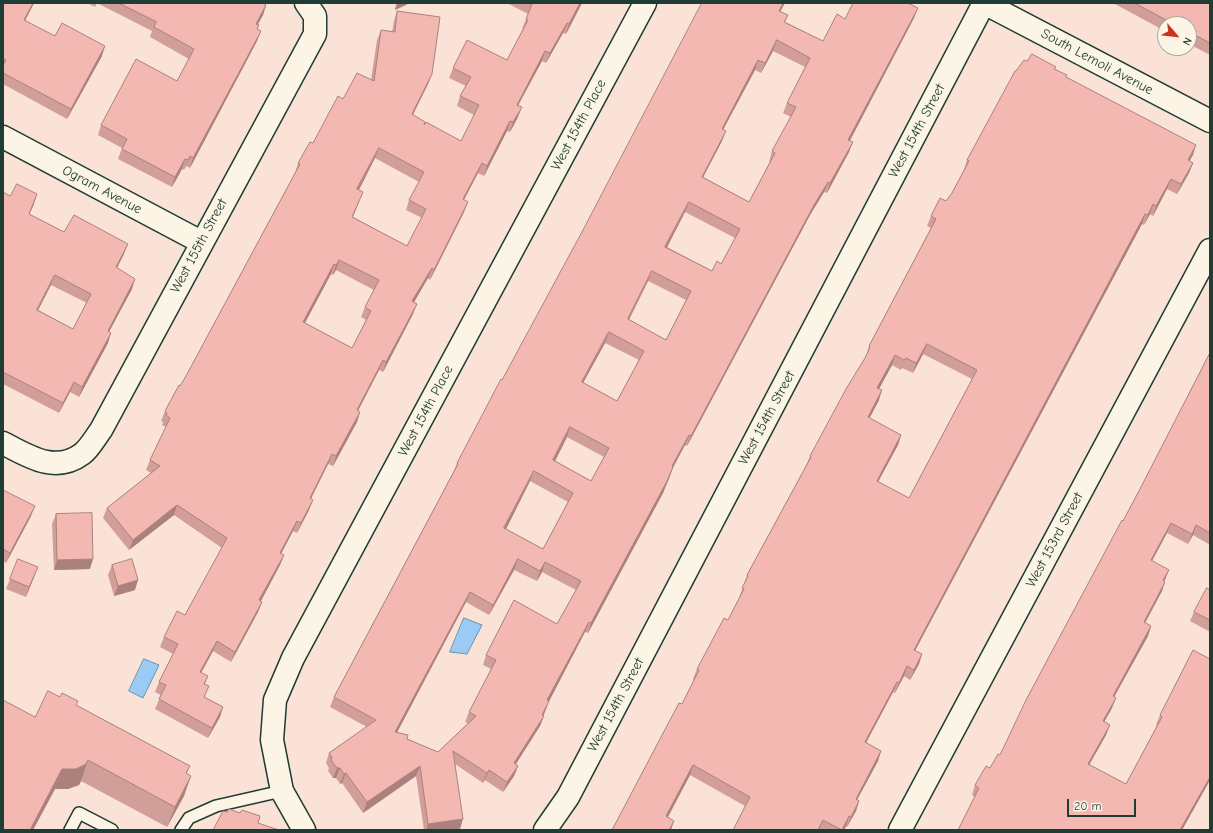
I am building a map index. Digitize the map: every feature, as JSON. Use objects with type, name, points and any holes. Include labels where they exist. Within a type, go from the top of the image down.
[{"type":"street","name":"West 155th Street","points":[[3,443],[26,455],[44,462],[65,464],[82,454],[101,430],[201,242],[315,34],[315,16],[306,3]]},
{"type":"street","name":"West 154th Place","points":[[304,830],[282,791],[272,740],[275,700],[293,658],[645,3]]},
{"type":"street","name":"South Lemoli Avenue","points":[[984,3],[1210,121]]},
{"type":"street","name":"West 154th Street","points":[[545,830],[568,797],[984,3]]},
{"type":"street","name":"Ogram Avenue","points":[[3,137],[201,242]]},
{"type":"street","name":"West 153rd Street","points":[[900,830],[1210,250]]},
{"type":"lane","points":[[181,830],[189,818],[216,806],[282,791]]},
{"type":"lane","points":[[70,830],[79,813],[112,830]]},
{"type":"water","points":[[464,618],[482,625],[467,654],[450,652]]},
{"type":"water","points":[[144,659],[159,665],[143,698],[129,691]]},
{"type":"building","points":[[3,3],[33,3],[24,20],[55,36],[62,23],[105,46],[71,109],[3,73],[3,65],[6,60],[3,58]]},
{"type":"building","points":[[119,3],[262,3],[266,5],[256,24],[259,25],[257,29],[261,31],[251,50],[193,158],[190,156],[188,160],[185,159],[175,177],[122,149],[127,139],[101,125],[136,59],[177,81],[194,49],[154,27],[156,22]]},
{"type":"building","points":[[530,3],[580,3],[569,24],[567,23],[550,53],[545,51],[517,105],[522,107],[513,122],[510,121],[487,166],[482,163],[463,199],[468,202],[434,270],[432,268],[412,301],[417,304],[386,362],[383,360],[357,410],[360,412],[336,456],[332,454],[310,498],[313,500],[301,523],[297,521],[280,553],[284,555],[259,600],[262,602],[235,652],[217,641],[200,672],[208,676],[204,684],[209,686],[204,697],[223,707],[212,728],[159,699],[166,685],[159,682],[178,644],[164,637],[177,611],[185,615],[227,538],[177,505],[133,540],[107,508],[160,466],[150,460],[170,418],[166,415],[167,413],[165,411],[179,385],[180,386],[186,376],[300,164],[298,163],[310,142],[313,143],[338,96],[343,99],[357,73],[374,81],[381,30],[395,32],[397,11],[440,17],[432,74],[412,114],[425,122],[424,125],[426,122],[461,141],[479,105],[460,96],[471,77],[453,68],[467,40],[507,60],[528,20],[526,19],[532,4]],"holes":[[[379,148],[424,172],[409,200],[426,209],[407,246],[352,217],[363,192],[357,189]],[[339,260],[379,280],[365,307],[371,311],[352,348],[303,322],[334,264],[336,265]]]},
{"type":"building","points":[[702,3],[783,3],[779,11],[788,15],[784,22],[823,41],[837,14],[845,19],[853,3],[908,3],[918,8],[848,140],[853,142],[830,183],[828,182],[814,205],[691,436],[689,435],[672,466],[673,467],[666,483],[591,623],[589,622],[547,700],[549,701],[542,715],[544,716],[514,763],[518,766],[507,782],[489,770],[487,773],[453,751],[463,819],[428,824],[420,766],[367,802],[346,773],[344,774],[340,768],[337,768],[331,760],[332,757],[329,753],[376,720],[334,697],[458,464],[457,463],[501,379],[502,380],[583,230]],"holes":[[[777,40],[810,58],[787,103],[796,107],[772,151],[775,153],[749,202],[702,177],[726,131],[722,129],[758,60],[765,63]],[[689,202],[740,229],[721,264],[717,261],[712,271],[665,247]],[[652,271],[691,291],[666,340],[628,319]],[[609,332],[644,351],[617,401],[582,382]],[[570,427],[609,448],[591,481],[553,460]],[[534,471],[573,493],[543,549],[504,528]],[[518,559],[540,571],[545,562],[581,581],[557,624],[514,600],[486,655],[496,660],[469,712],[476,716],[438,752],[407,739],[408,735],[395,732],[470,592],[493,605]]]},
{"type":"building","points":[[1135,3],[1210,3],[1210,43],[1197,36],[1197,16],[1159,16]]},
{"type":"building","points":[[1032,54],[1056,67],[1054,69],[1067,75],[1066,77],[1196,145],[1188,160],[1193,163],[1181,184],[1171,179],[1156,206],[1153,204],[1148,215],[1145,214],[914,650],[922,654],[914,670],[907,666],[899,683],[897,682],[865,742],[881,751],[856,799],[859,801],[851,817],[849,816],[842,830],[823,820],[818,830],[733,830],[750,797],[693,765],[666,816],[674,821],[669,830],[612,830],[679,703],[682,704],[699,670],[697,669],[724,618],[728,620],[744,589],[742,588],[748,576],[747,575],[846,389],[865,358],[870,347],[869,346],[936,219],[931,216],[940,198],[946,201],[952,193],[969,161],[967,160],[1015,71],[1024,60],[1027,61]],"holes":[[[927,344],[977,370],[909,498],[877,481],[901,435],[868,417],[882,390],[877,388],[895,355],[904,360],[906,358],[916,363]]]},
{"type":"building","points":[[17,184],[37,194],[29,214],[64,232],[74,215],[128,244],[116,267],[135,279],[108,331],[111,333],[82,387],[74,382],[63,403],[3,372],[3,192],[10,196]],"holes":[[[55,275],[91,294],[73,329],[37,310]]]},
{"type":"building","points":[[1210,353],[1210,533],[1196,525],[1192,534],[1171,523],[1151,560],[1169,570],[1163,580],[1165,582],[1144,622],[1151,626],[1113,696],[1116,698],[1103,721],[1110,725],[1088,764],[1126,784],[1162,717],[1160,715],[1193,650],[1210,659],[1210,777],[1180,830],[958,830],[979,788],[975,785],[986,766],[990,768],[998,754],[1000,755],[1026,700],[1140,489]]},
{"type":"building","points":[[3,490],[35,506],[10,553],[3,549]]},
{"type":"building","points":[[92,513],[93,559],[57,560],[56,514]]},
{"type":"building","points":[[18,559],[38,567],[29,587],[10,579]]},
{"type":"building","points":[[132,559],[138,580],[118,586],[112,565]]},
{"type":"building","points":[[1207,588],[1210,590],[1210,620],[1194,612]]},
{"type":"building","points":[[48,691],[60,697],[62,693],[78,701],[76,705],[190,766],[186,773],[191,776],[175,807],[88,760],[86,764],[76,769],[62,769],[30,830],[3,830],[3,700],[35,717]]},
{"type":"building","points":[[229,809],[240,813],[242,810],[260,816],[258,823],[279,830],[213,830],[223,811],[227,812]]}]
